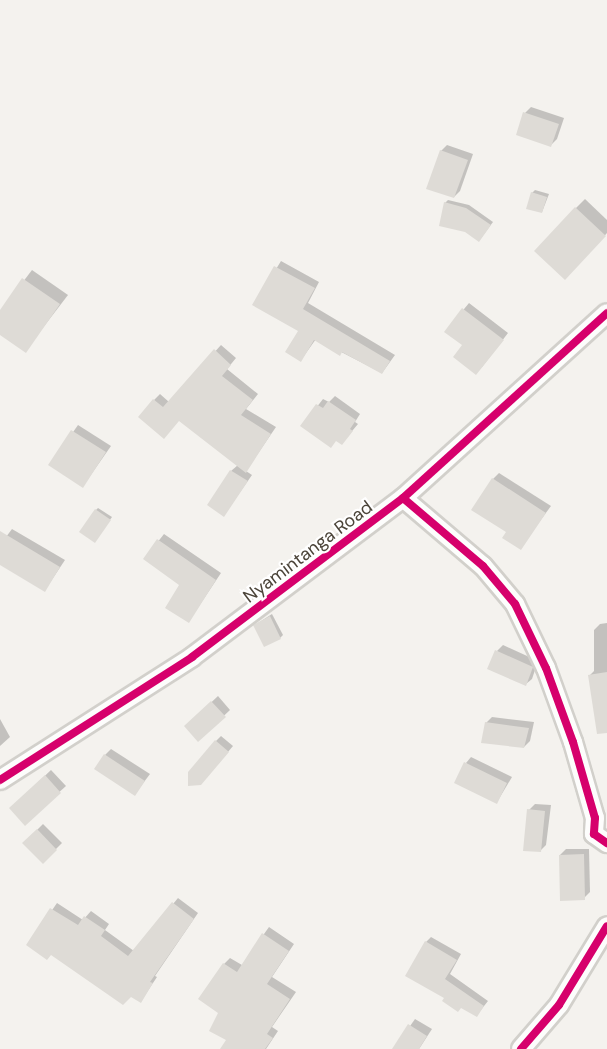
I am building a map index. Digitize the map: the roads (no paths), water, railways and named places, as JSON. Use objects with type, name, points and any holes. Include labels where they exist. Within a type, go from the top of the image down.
[{"type":"street","name":"Nyamintanga Road","points":[[0,780],[192,657],[403,498],[607,313]]},
{"type":"street","points":[[403,498],[483,566],[515,604],[546,668],[573,742],[595,818],[594,834],[607,843]]},
{"type":"street","points":[[521,1049],[559,1005],[607,926]]}]
